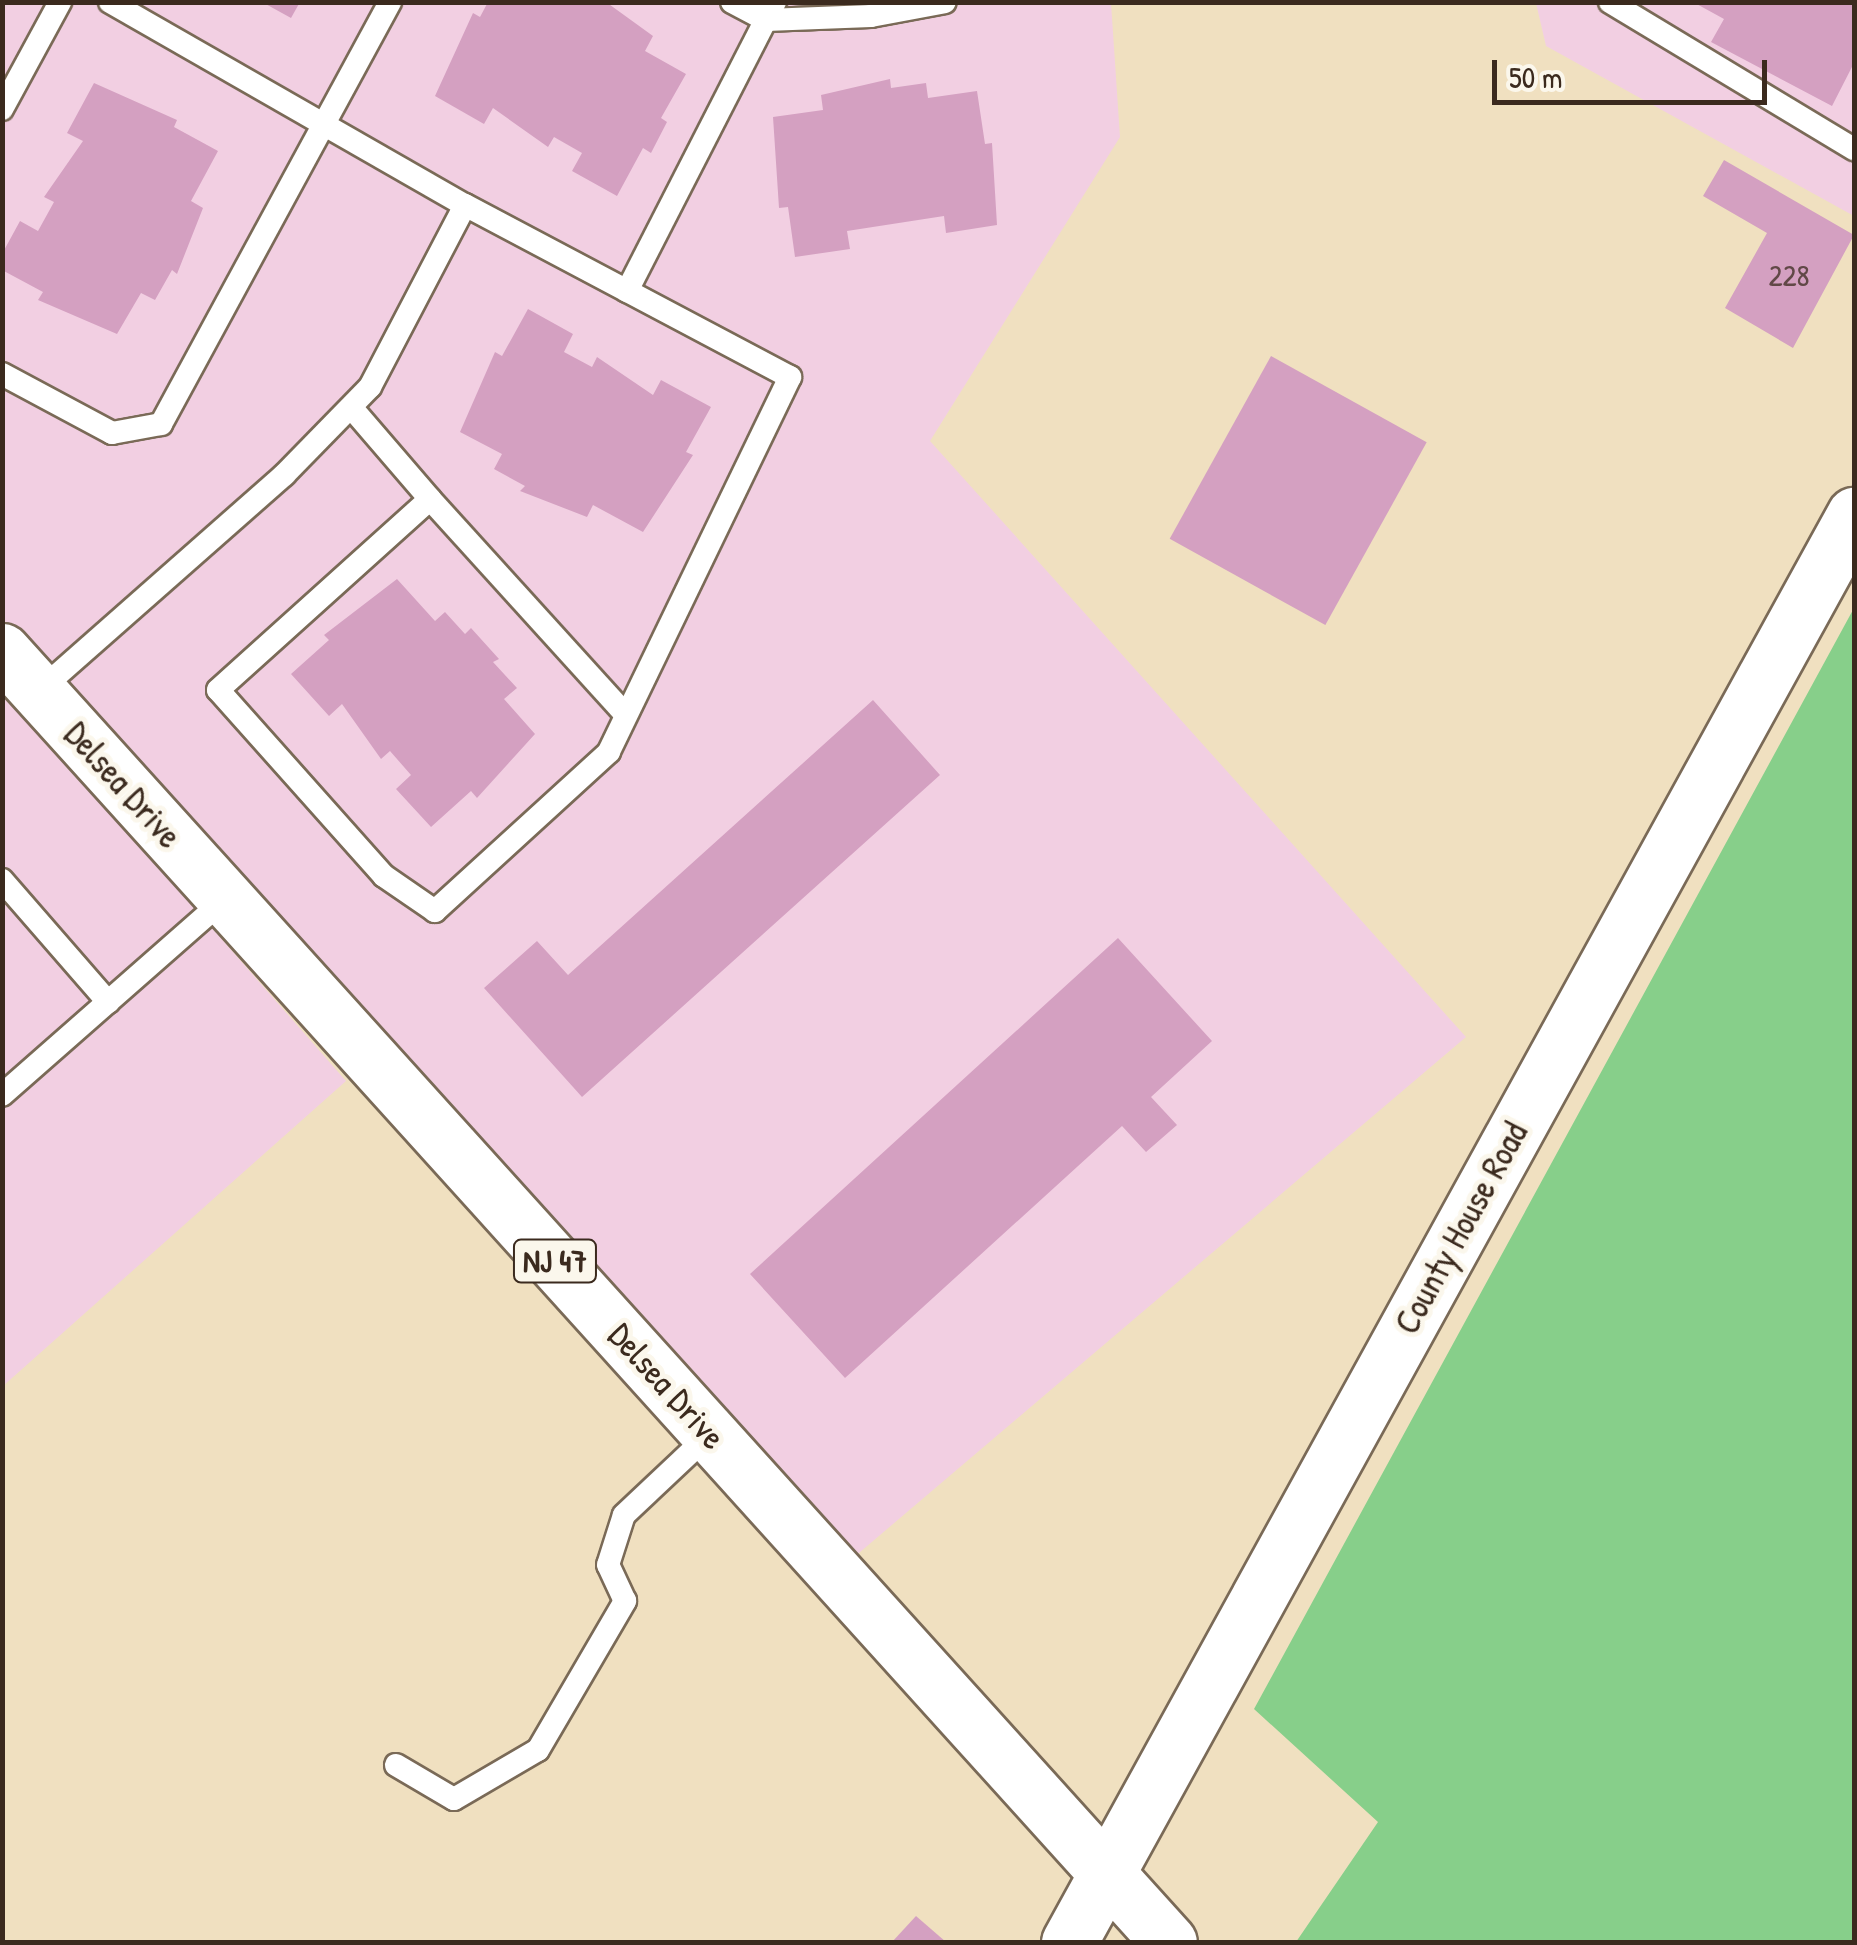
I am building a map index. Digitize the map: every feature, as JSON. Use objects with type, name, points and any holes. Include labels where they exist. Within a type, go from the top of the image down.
[{"type":"main road","name":"County House Road","points":[[1069,1942],[1854,515]]},
{"type":"main road","name":"Delsea Drive","points":[[2,651],[1169,1942]]},
{"type":"lane","points":[[2,109],[60,2]]},
{"type":"lane","points":[[110,2],[465,205],[790,377],[608,752],[435,911],[384,876],[218,690],[430,499]]},
{"type":"lane","points":[[2,374],[112,433],[162,424],[390,2]]},
{"type":"lane","points":[[732,2],[770,11],[872,16],[945,2]]},
{"type":"lane","points":[[1610,2],[1854,150]]},
{"type":"lane","points":[[627,291],[770,11]]},
{"type":"lane","points":[[39,691],[284,476],[370,387],[465,205]]},
{"type":"lane","points":[[351,406],[625,714]]},
{"type":"lane","points":[[2,880],[108,1002]]},
{"type":"lane","points":[[2,1095],[226,898]]},
{"type":"lane","points":[[396,1766],[454,1799],[538,1750],[626,1601],[608,1565],[624,1515],[710,1434]]},
{"type":"shaded area","points":[[2,3],[1111,3],[1120,137],[930,441],[1466,1037],[853,1558],[400,1071],[3,619]]},
{"type":"shaded area","points":[[1536,3],[1854,3],[1854,216],[1546,46]]},
{"type":"shaded area","points":[[2,688],[346,1081],[3,1386],[2,1386]]},
{"type":"green space","points":[[1854,608],[1854,1942],[1296,1942],[1378,1822],[1254,1709]]},
{"type":"building","points":[[262,2],[300,2],[291,18]]},
{"type":"building","points":[[488,2],[606,2],[653,36],[645,51],[686,74],[661,118],[667,122],[651,153],[643,148],[617,196],[572,171],[582,153],[554,137],[548,147],[493,108],[484,124],[435,96],[473,13],[480,17]]},
{"type":"building","points":[[1693,2],[1854,2],[1854,63],[1832,106],[1711,42],[1724,19]]},
{"type":"building","points":[[890,79],[891,88],[926,83],[928,98],[977,91],[985,144],[992,143],[997,225],[946,233],[944,216],[847,231],[850,249],[795,257],[788,207],[779,208],[773,117],[823,110],[821,95]]},
{"type":"building","points":[[94,83],[177,120],[174,127],[218,151],[191,201],[203,208],[177,274],[172,270],[155,300],[141,293],[117,334],[38,300],[43,292],[2,270],[2,254],[20,221],[38,231],[54,202],[44,197],[83,141],[67,133]]},
{"type":"building","points":[[1724,160],[1854,235],[1793,348],[1725,308],[1767,233],[1703,196]]},
{"type":"building","points":[[528,309],[573,334],[564,352],[592,367],[597,357],[653,395],[661,380],[711,407],[686,452],[693,455],[643,532],[593,505],[587,517],[520,491],[525,486],[494,469],[502,454],[460,432],[495,352],[502,356]]},
{"type":"building","points":[[1271,356],[1427,442],[1325,625],[1170,539]]},
{"type":"building","points":[[397,579],[435,621],[445,612],[465,634],[471,628],[499,659],[493,662],[517,688],[504,699],[535,734],[477,798],[471,791],[431,827],[396,789],[411,775],[390,751],[381,759],[342,704],[329,716],[291,674],[329,640],[324,635]]},
{"type":"building","points":[[873,700],[940,775],[582,1097],[484,988],[537,941],[568,975]]},
{"type":"building","points":[[1118,938],[1212,1041],[1151,1097],[1177,1125],[1146,1152],[1122,1126],[845,1378],[750,1274]]},
{"type":"building","points":[[916,1916],[946,1942],[892,1942]]}]
